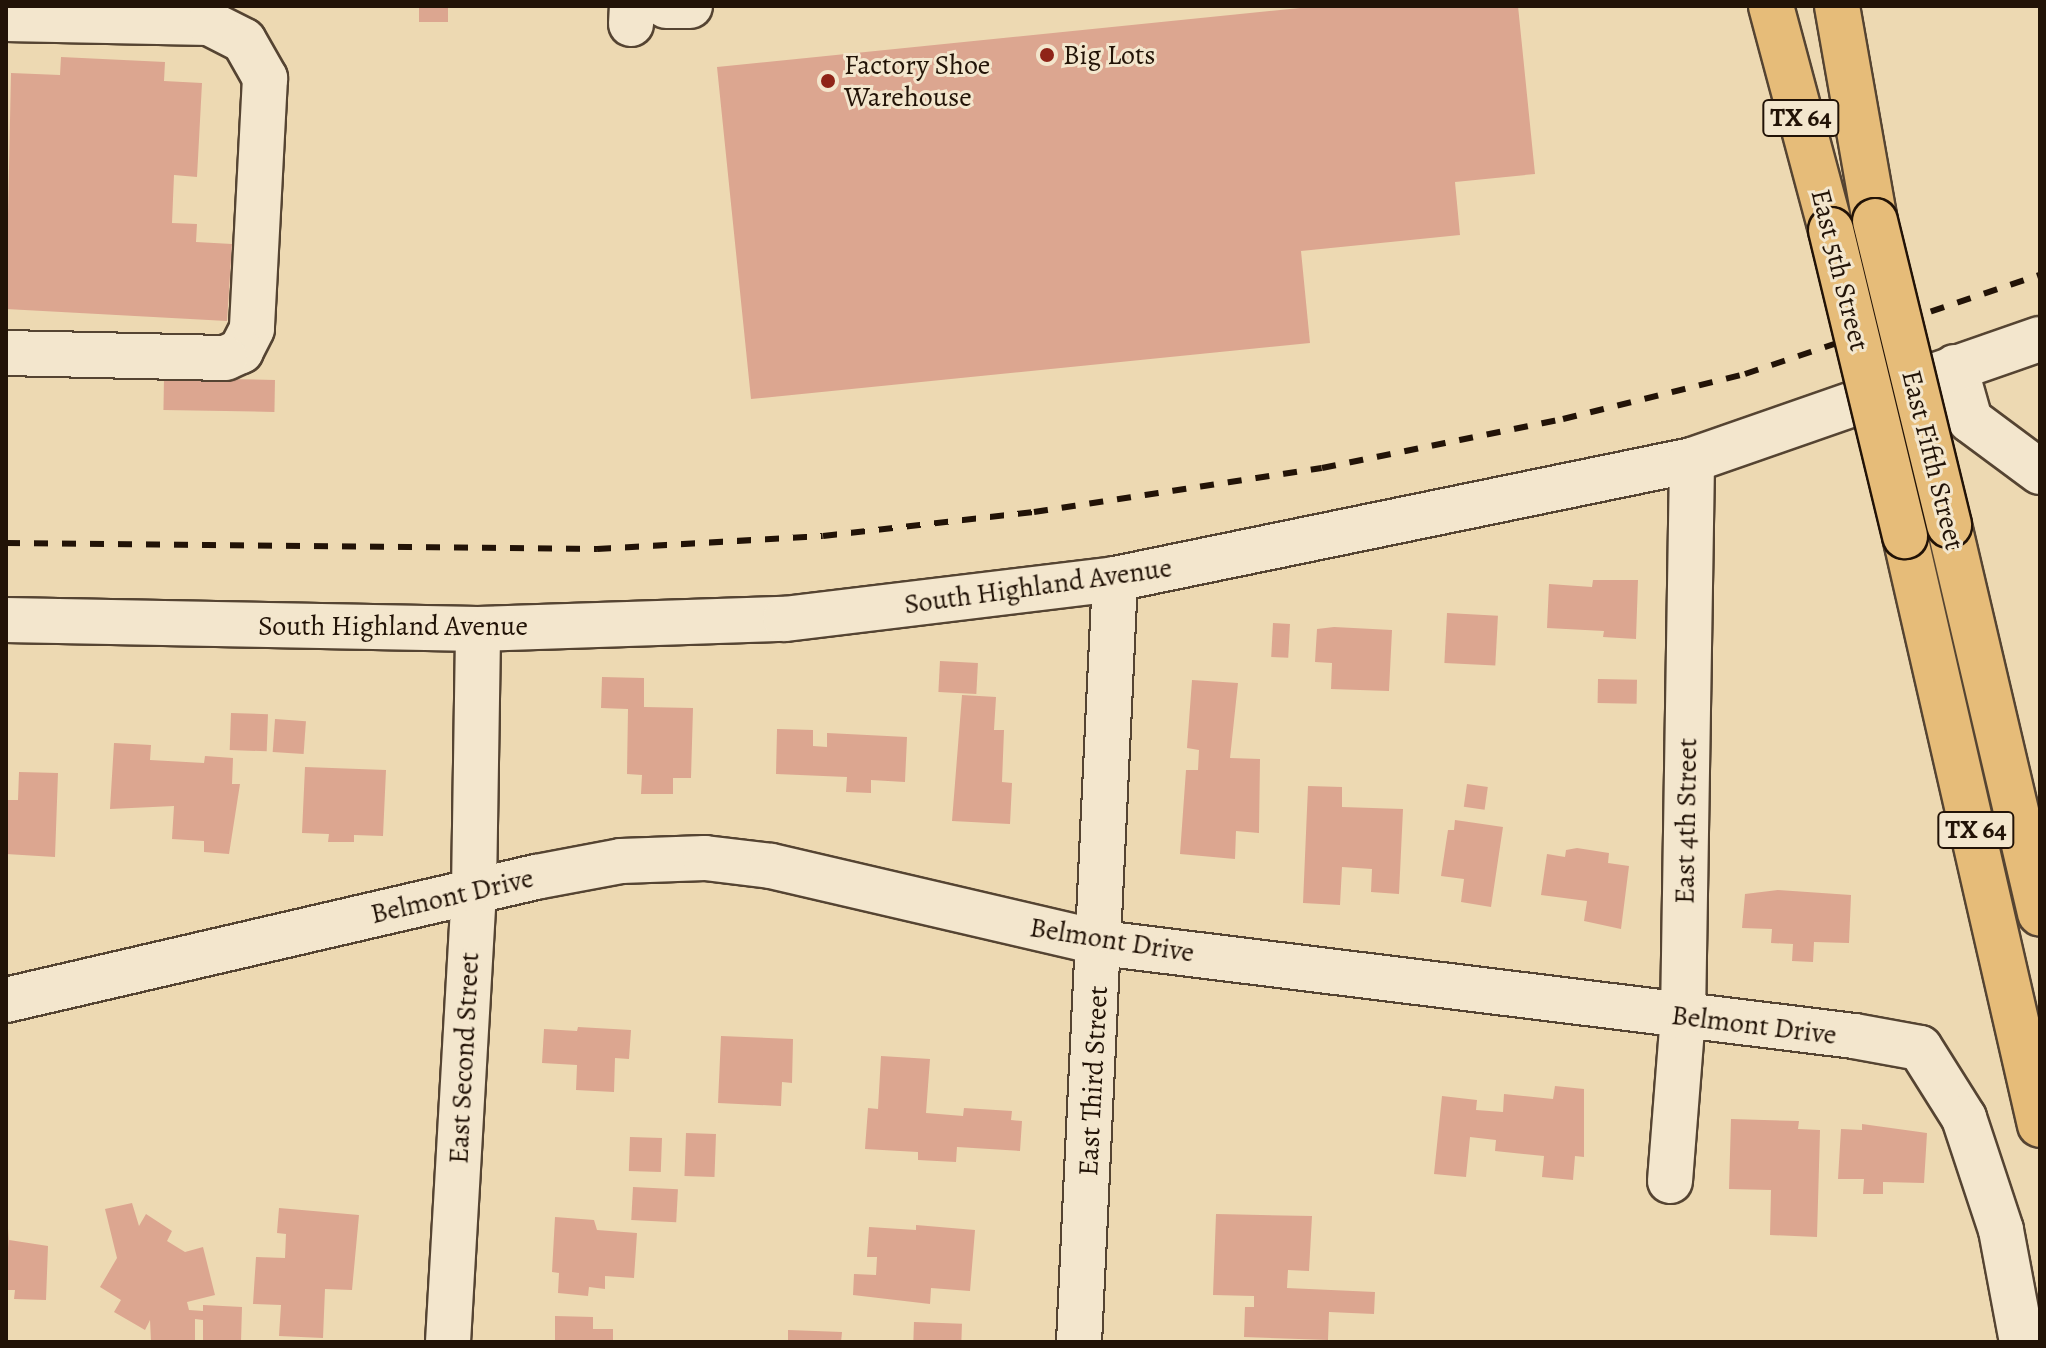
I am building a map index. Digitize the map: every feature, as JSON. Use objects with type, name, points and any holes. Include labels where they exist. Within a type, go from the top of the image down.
[{"type":"main road","name":"East 5th Street","points":[[1771,6],[1831,230],[1905,536]]},
{"type":"main road","name":"East Fifth Street","points":[[1837,6],[1875,221],[2040,913]]},
{"type":"main road","name":"East Fifth Street","points":[[1905,536],[2040,1125]]},
{"type":"street","points":[[643,12],[690,6]]},
{"type":"street","points":[[6,19],[209,23],[244,41],[265,78],[252,329],[241,351],[225,358],[6,353]]},
{"type":"street","name":"South Highland Avenue","points":[[6,620],[478,629],[785,619],[1115,579],[1692,460],[2040,339]]},
{"type":"street","points":[[1955,367],[1970,420],[2040,472]]},
{"type":"street","name":"East 4th Street","points":[[1670,1181],[1683,1017],[1692,460]]},
{"type":"street","name":"East Third Street","points":[[1079,1342],[1101,943],[1115,579]]},
{"type":"street","name":"East Second Street","points":[[448,1342],[474,890],[478,629]]},
{"type":"street","name":"Belmont Drive","points":[[6,1000],[474,890],[621,861],[705,858],[771,866],[1101,943],[1920,1048],[1964,1118],[2001,1230],[2022,1342]]},
{"type":"building","points":[[419,6],[448,6],[448,22],[419,22]]},
{"type":"building","points":[[1320,6],[1518,6],[1535,174],[1455,182],[1460,235],[1301,251],[1310,343],[751,399],[717,67]]},
{"type":"building","points":[[61,57],[165,62],[164,81],[202,83],[197,177],[174,175],[172,223],[197,224],[196,242],[232,244],[227,321],[6,309],[11,73],[60,75]]},
{"type":"building","points":[[164,378],[275,380],[274,412],[163,410]]},
{"type":"building","points":[[1593,580],[1638,580],[1636,639],[1603,637],[1604,631],[1547,628],[1549,584],[1592,587]]},
{"type":"building","points":[[1447,613],[1498,616],[1495,666],[1444,663]]},
{"type":"building","points":[[1273,623],[1290,624],[1288,658],[1271,657]]},
{"type":"building","points":[[1317,629],[1392,630],[1389,691],[1331,689],[1332,663],[1315,662]]},
{"type":"building","points":[[940,661],[978,663],[976,694],[938,692]]},
{"type":"building","points":[[602,677],[644,678],[644,707],[693,708],[691,778],[673,778],[673,794],[641,794],[642,775],[627,774],[628,709],[601,708]]},
{"type":"building","points":[[1598,679],[1637,680],[1637,704],[1598,703]]},
{"type":"building","points":[[1192,680],[1238,683],[1230,758],[1260,759],[1259,833],[1236,831],[1235,859],[1180,854],[1186,770],[1198,770],[1199,750],[1187,748]]},
{"type":"building","points":[[962,695],[996,697],[994,730],[1004,730],[1002,782],[1012,783],[1010,824],[952,821]]},
{"type":"building","points":[[231,713],[268,714],[267,751],[230,750]]},
{"type":"building","points":[[275,719],[306,721],[304,754],[273,752]]},
{"type":"building","points":[[777,729],[813,730],[813,746],[827,747],[827,733],[907,737],[905,782],[871,780],[871,793],[846,792],[847,777],[776,774]]},
{"type":"building","points":[[114,743],[151,745],[150,760],[204,763],[205,756],[233,758],[232,784],[240,784],[229,854],[204,852],[204,841],[172,839],[174,806],[110,809]]},
{"type":"building","points":[[305,767],[386,770],[383,836],[354,835],[354,842],[328,842],[329,834],[302,833]]},
{"type":"building","points":[[19,772],[58,773],[55,857],[6,854],[6,800],[18,800]]},
{"type":"building","points":[[1467,784],[1488,787],[1485,810],[1464,807]]},
{"type":"building","points":[[1308,786],[1342,787],[1342,807],[1403,809],[1399,894],[1371,892],[1372,869],[1342,867],[1340,905],[1303,903]]},
{"type":"building","points":[[1455,820],[1503,827],[1491,907],[1461,902],[1464,879],[1441,876],[1448,830],[1454,830]]},
{"type":"building","points":[[1577,848],[1609,853],[1608,863],[1629,866],[1621,929],[1584,921],[1587,901],[1541,895],[1547,854],[1565,857],[1566,850]]},
{"type":"building","points":[[1778,890],[1851,895],[1849,943],[1814,942],[1813,962],[1792,961],[1793,944],[1771,943],[1772,929],[1742,928],[1745,894]]},
{"type":"building","points":[[578,1027],[631,1030],[629,1059],[615,1058],[614,1092],[576,1090],[577,1065],[542,1063],[544,1029],[577,1031]]},
{"type":"building","points":[[721,1036],[793,1039],[792,1083],[782,1082],[781,1106],[718,1103]]},
{"type":"building","points":[[881,1056],[930,1059],[926,1113],[963,1116],[964,1108],[1012,1111],[1011,1120],[1022,1121],[1020,1151],[957,1147],[956,1162],[918,1160],[918,1152],[865,1149],[868,1108],[878,1109]]},
{"type":"building","points":[[1555,1086],[1584,1089],[1584,1157],[1575,1156],[1573,1180],[1542,1177],[1544,1156],[1495,1151],[1496,1140],[1470,1137],[1466,1177],[1434,1174],[1442,1096],[1477,1100],[1476,1110],[1503,1112],[1504,1094],[1553,1099]]},
{"type":"building","points":[[1731,1119],[1799,1121],[1798,1129],[1820,1130],[1817,1237],[1770,1235],[1771,1190],[1729,1189]]},
{"type":"building","points":[[1862,1124],[1927,1133],[1924,1183],[1883,1182],[1883,1194],[1863,1194],[1864,1179],[1838,1179],[1841,1129],[1862,1130]]},
{"type":"building","points":[[686,1133],[716,1134],[714,1177],[684,1176]]},
{"type":"building","points":[[630,1137],[662,1138],[661,1172],[629,1171]]},
{"type":"building","points":[[633,1187],[678,1189],[676,1222],[631,1220]]},
{"type":"building","points":[[132,1203],[139,1226],[146,1214],[172,1231],[167,1241],[185,1252],[203,1247],[215,1295],[187,1302],[189,1310],[203,1311],[203,1305],[242,1307],[241,1342],[203,1342],[203,1320],[195,1319],[195,1342],[151,1342],[150,1320],[145,1330],[114,1312],[121,1300],[100,1287],[117,1258],[105,1209]]},
{"type":"building","points":[[279,1208],[359,1215],[352,1290],[325,1289],[323,1338],[279,1336],[281,1305],[253,1304],[256,1257],[285,1258],[286,1234],[277,1233]]},
{"type":"building","points":[[1216,1214],[1312,1216],[1309,1271],[1288,1270],[1287,1288],[1375,1292],[1374,1314],[1329,1312],[1328,1340],[1244,1337],[1245,1307],[1254,1307],[1254,1296],[1213,1295]]},
{"type":"building","points":[[555,1217],[594,1220],[597,1230],[637,1233],[634,1278],[605,1276],[605,1289],[589,1287],[588,1296],[558,1293],[559,1273],[552,1272]]},
{"type":"building","points":[[916,1225],[975,1230],[970,1291],[931,1288],[930,1304],[853,1295],[854,1274],[876,1275],[877,1257],[867,1257],[869,1227],[916,1230]]},
{"type":"building","points":[[9,1228],[9,1240],[48,1246],[46,1300],[14,1299],[15,1290],[6,1290]]},
{"type":"building","points":[[555,1316],[593,1317],[593,1329],[613,1329],[613,1342],[555,1342]]},
{"type":"building","points":[[914,1322],[962,1324],[961,1342],[913,1342]]},
{"type":"building","points":[[788,1330],[842,1332],[841,1342],[788,1342]]},
{"type":"railway","points":[[6,543],[597,549],[823,536],[1034,512],[1322,468],[1563,419],[1745,374],[2040,275]]},
{"type":"place","name":"Big Lots","points":[[1047,55]]},
{"type":"place","name":"Factory Shoe Warehouse","points":[[828,81]]}]
